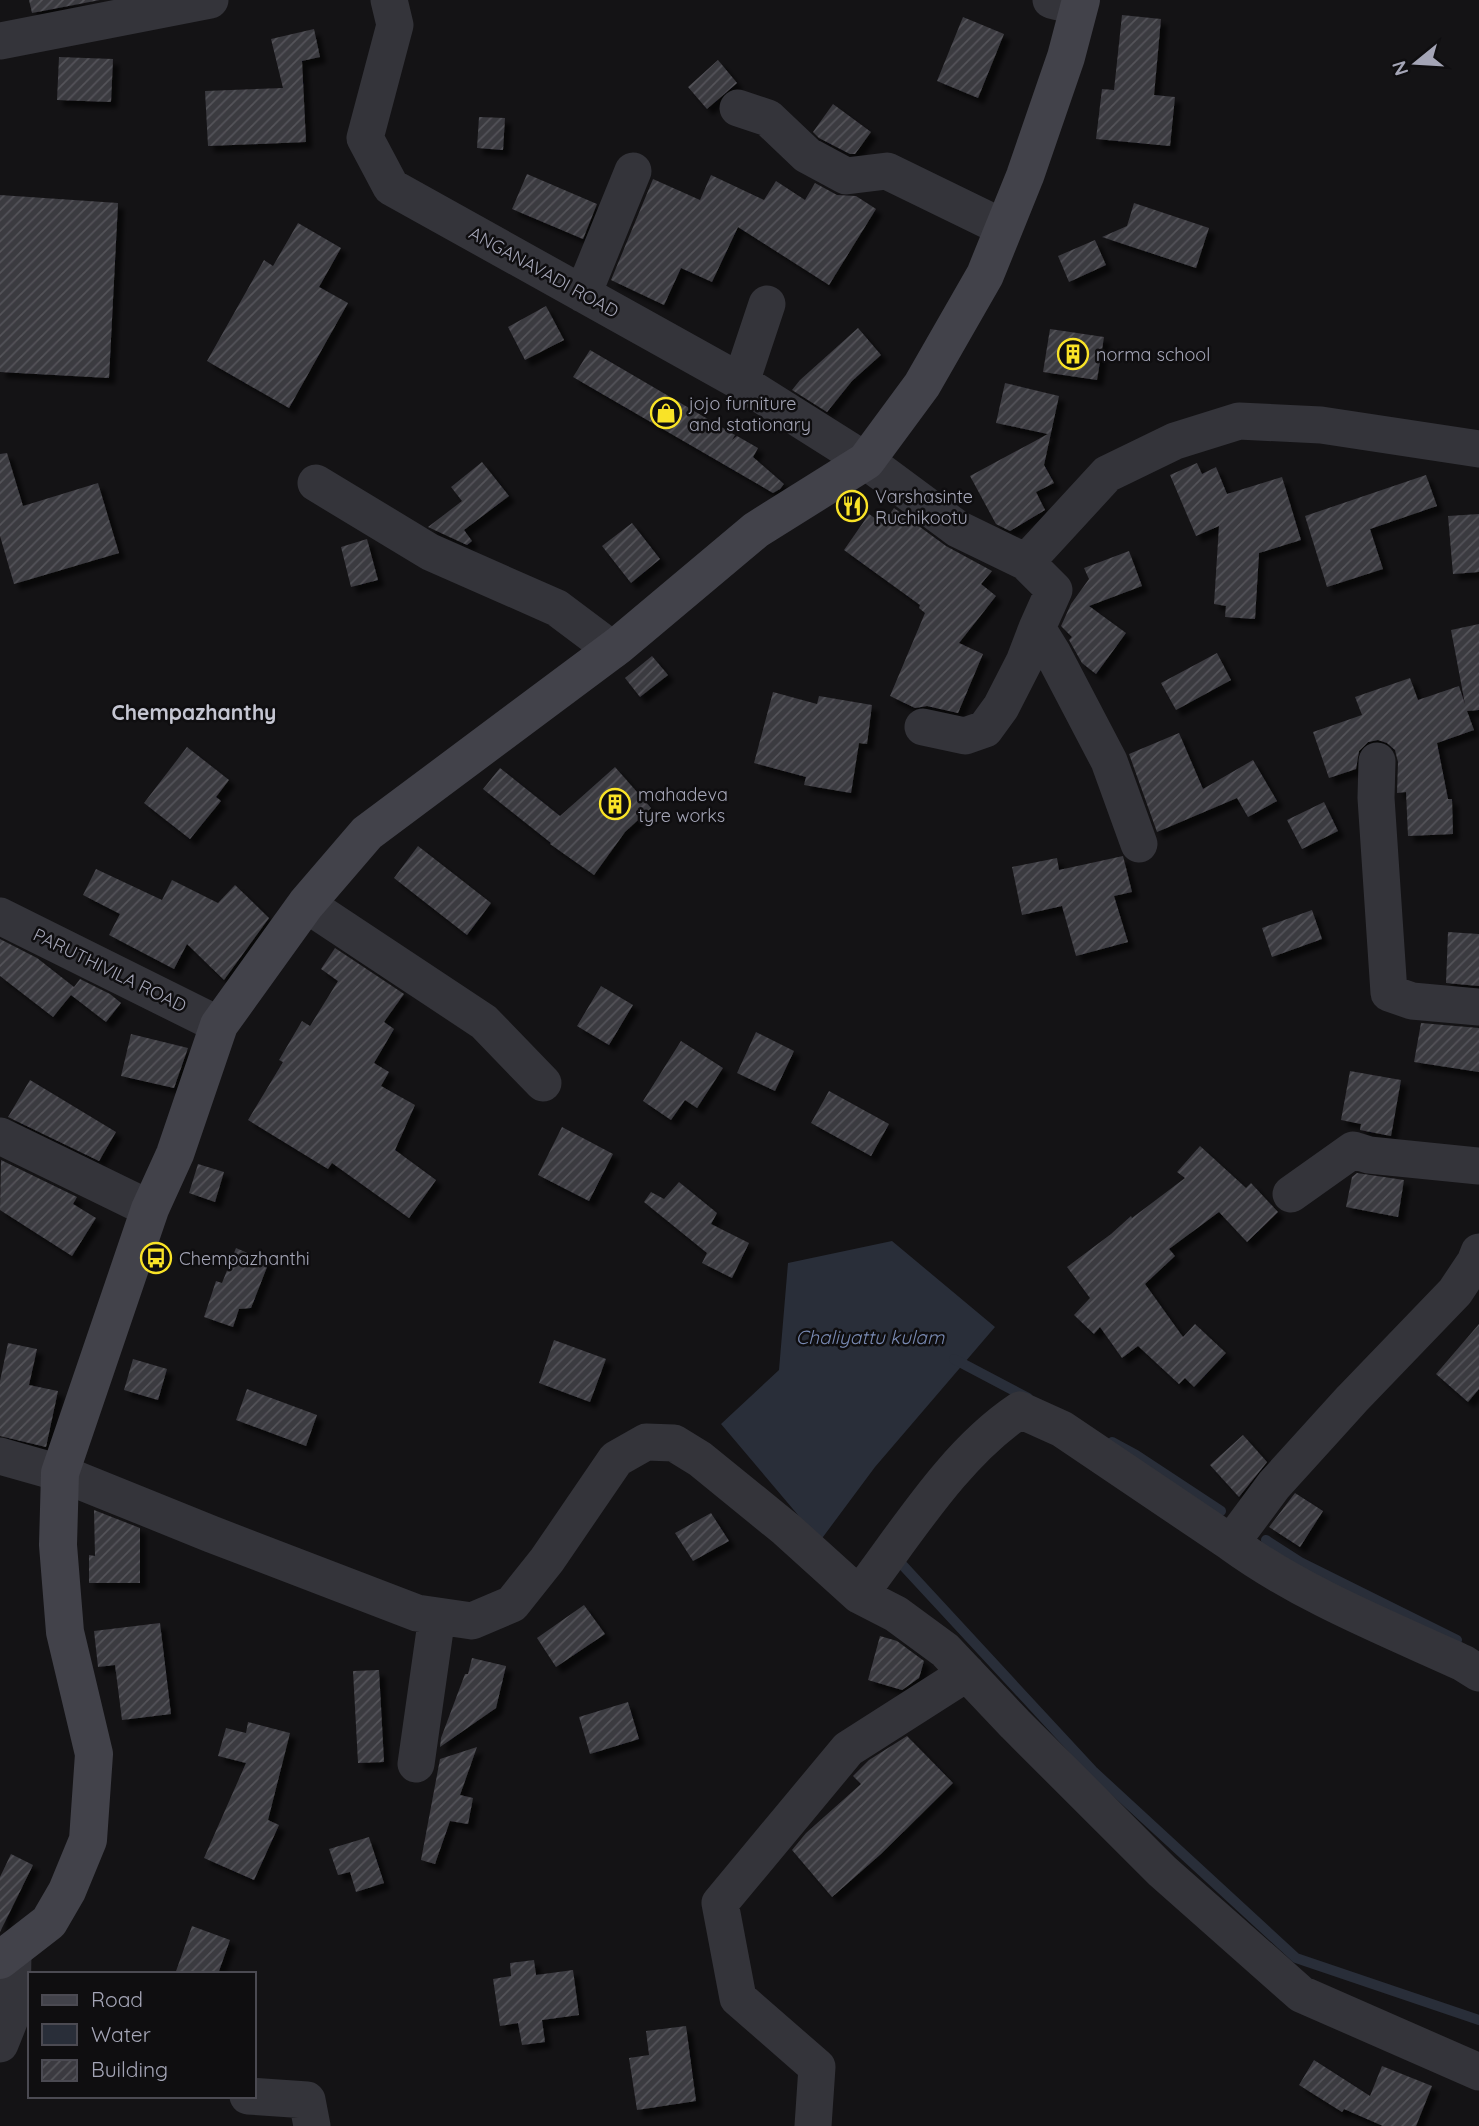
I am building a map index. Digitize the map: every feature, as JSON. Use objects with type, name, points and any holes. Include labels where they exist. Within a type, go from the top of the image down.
[{"type":"main road","points":[[7,1956],[49,1922],[67,1891],[89,1840],[94,1754],[65,1632],[58,1545],[60,1473],[150,1209],[175,1154],[219,1025],[306,904],[367,833],[613,650],[756,530],[866,461],[922,385],[985,275],[1025,176],[1066,57],[1071,2]]},
{"type":"street","points":[[0,41],[210,0]]},
{"type":"street","name":"ANGANAVADI ROAD","points":[[389,0],[395,25],[365,138],[391,187],[741,382],[866,461],[958,529],[1026,562],[1054,590],[1037,628]]},
{"type":"street","points":[[738,108],[768,118],[807,155],[846,176],[887,171],[1004,228]]},
{"type":"street","points":[[583,294],[633,171]]},
{"type":"street","points":[[741,382],[767,304]]},
{"type":"street","points":[[1026,562],[1107,474],[1175,441],[1239,421],[1321,425],[1479,449]]},
{"type":"street","points":[[316,483],[430,552],[557,608],[613,650]]},
{"type":"street","points":[[923,727],[965,736],[985,729],[1002,707],[1037,628]]},
{"type":"street","points":[[1037,628],[1110,761],[1139,844]]},
{"type":"street","points":[[1377,761],[1376,798],[1389,993],[1412,1001],[1479,1007]]},
{"type":"street","points":[[306,904],[484,1022],[543,1083]]},
{"type":"street","name":"PARUTHIVILA ROAD","points":[[0,916],[219,1025]]},
{"type":"street","points":[[0,1136],[150,1209]]},
{"type":"street","points":[[1291,1194],[1353,1150],[1369,1155],[1479,1166]]},
{"type":"street","points":[[1230,1543],[1274,1485],[1352,1398],[1455,1292],[1479,1252]]},
{"type":"street","points":[[859,1595],[961,1460],[999,1424],[1020,1410],[1062,1429],[1250,1557],[1334,1605],[1463,1663],[1479,1673]]},
{"type":"street","points":[[0,1456],[60,1473],[404,1608],[472,1621],[512,1604],[547,1560],[616,1459],[646,1442],[674,1443],[700,1459],[786,1529],[859,1595],[896,1614],[945,1650],[1162,1871],[1301,1994],[1479,2072]]},
{"type":"street","points":[[416,1764],[437,1616]]},
{"type":"street","points":[[813,2126],[817,2067],[738,1998],[720,1903],[848,1749],[968,1673]]},
{"type":"street","points":[[0,2044],[12,2014],[7,1956]]},
{"type":"street","points":[[256,2096],[307,2099],[312,2126]]},
{"type":"water","name":"Chaliyattu kulam","points":[[892,1241],[995,1327],[875,1467],[820,1541],[721,1424],[779,1370],[788,1263]]},
{"type":"building","points":[[29,0],[100,0],[32,13]]},
{"type":"building","points":[[1122,15],[1161,19],[1154,95],[1175,97],[1170,146],[1096,139],[1102,89],[1114,90]]},
{"type":"building","points":[[963,17],[1004,34],[978,98],[937,81]]},
{"type":"building","points":[[314,29],[320,57],[302,61],[306,142],[208,146],[205,91],[283,88],[271,39]]},
{"type":"building","points":[[59,57],[113,59],[111,102],[57,100]]},
{"type":"building","points":[[718,60],[737,83],[707,109],[688,87]]},
{"type":"building","points":[[833,104],[871,132],[855,154],[819,138],[813,132]]},
{"type":"building","points":[[479,117],[505,118],[503,150],[477,148]]},
{"type":"building","points":[[527,174],[597,204],[583,239],[512,209]]},
{"type":"building","points":[[711,175],[764,200],[776,181],[805,200],[815,183],[837,195],[856,196],[876,209],[829,285],[738,227],[712,282],[681,268],[664,305],[611,280],[653,179],[700,200]]},
{"type":"building","points":[[0,195],[118,203],[109,378],[0,372]]},
{"type":"building","points":[[1134,203],[1209,228],[1196,268],[1102,237],[1127,226]]},
{"type":"building","points":[[298,223],[341,248],[319,287],[348,303],[289,408],[207,361],[264,260],[273,266]]},
{"type":"building","points":[[1095,240],[1106,265],[1069,282],[1058,256]]},
{"type":"building","points":[[546,306],[564,340],[525,360],[508,327]]},
{"type":"building","points":[[858,328],[881,355],[852,381],[827,412],[792,390],[800,380]]},
{"type":"building","name":"norma school","points":[[1050,329],[1104,337],[1097,380],[1043,372]]},
{"type":"building","name":"jojo furniture and stationary","points":[[590,350],[735,435],[732,440],[737,436],[758,448],[753,457],[784,484],[773,493],[573,377]]},
{"type":"building","points":[[1005,383],[1059,396],[1044,465],[1054,483],[1036,492],[1045,510],[1010,531],[996,524],[970,476],[1048,434],[996,423]]},
{"type":"building","points":[[7,453],[23,506],[98,483],[119,553],[14,584],[0,536],[0,454]]},
{"type":"building","points":[[482,462],[509,496],[464,530],[472,541],[467,545],[428,527],[462,501],[451,487]]},
{"type":"building","points":[[1197,463],[1202,474],[1216,467],[1227,494],[1282,477],[1301,540],[1259,553],[1255,619],[1225,617],[1226,606],[1214,604],[1219,526],[1196,536],[1170,475]]},
{"type":"building","points":[[1426,475],[1437,506],[1370,529],[1383,569],[1327,587],[1305,516]]},
{"type":"building","points":[[894,508],[946,546],[992,571],[981,584],[996,596],[959,643],[983,654],[958,713],[927,706],[915,708],[890,696],[925,613],[919,608],[920,605],[844,550],[869,514],[883,524]]},
{"type":"building","points":[[1479,514],[1479,572],[1453,574],[1448,516]]},
{"type":"building","points":[[632,523],[660,559],[631,583],[602,546]]},
{"type":"building","points":[[367,539],[378,580],[351,587],[341,547]]},
{"type":"building","points":[[1129,551],[1142,586],[1089,606],[1126,633],[1096,674],[1082,663],[1069,640],[1072,637],[1061,626],[1071,604],[1089,579],[1084,568]]},
{"type":"building","points":[[1479,624],[1479,710],[1467,711],[1474,730],[1437,743],[1448,799],[1452,799],[1453,834],[1408,836],[1406,792],[1397,793],[1398,762],[1395,750],[1378,740],[1368,742],[1359,751],[1356,769],[1329,778],[1313,732],[1362,715],[1355,697],[1410,678],[1418,700],[1459,686],[1465,704],[1451,630]]},
{"type":"building","points":[[1217,653],[1231,680],[1176,710],[1161,683]]},
{"type":"building","points":[[652,656],[668,675],[640,697],[625,678]]},
{"type":"building","points":[[773,692],[817,704],[819,696],[872,705],[867,744],[859,743],[851,793],[804,785],[806,777],[754,763]]},
{"type":"building","points":[[1179,733],[1203,789],[1253,760],[1277,801],[1248,817],[1237,798],[1157,832],[1129,754]]},
{"type":"building","points":[[187,747],[229,780],[216,797],[221,801],[190,839],[144,803]]},
{"type":"building","points":[[615,767],[651,808],[625,832],[594,875],[550,844],[483,789],[500,768],[560,816]]},
{"type":"building","points":[[1324,802],[1338,831],[1302,849],[1287,820]]},
{"type":"building","points":[[418,846],[491,903],[467,935],[394,878]]},
{"type":"building","points":[[1123,856],[1132,892],[1114,896],[1128,942],[1076,956],[1062,906],[1022,915],[1012,867],[1057,858],[1059,870]]},
{"type":"building","points":[[96,869],[162,900],[172,880],[218,903],[235,885],[269,918],[224,980],[187,944],[174,969],[109,935],[120,914],[83,895]]},
{"type":"building","points":[[1312,910],[1322,939],[1272,957],[1262,928]]},
{"type":"building","points":[[1448,932],[1479,934],[1479,986],[1446,983]]},
{"type":"building","points":[[0,939],[37,958],[74,987],[80,979],[110,994],[121,1003],[106,1022],[71,995],[53,1017],[0,976]]},
{"type":"building","points":[[335,948],[404,994],[384,1022],[394,1029],[374,1063],[389,1072],[381,1086],[415,1105],[395,1150],[436,1180],[409,1218],[332,1163],[328,1169],[248,1120],[283,1062],[279,1060],[302,1021],[310,1026],[338,981],[321,969]]},
{"type":"building","points":[[601,986],[633,1005],[609,1045],[577,1026]]},
{"type":"building","points":[[1421,1023],[1479,1028],[1479,1072],[1414,1062]]},
{"type":"building","points":[[756,1032],[794,1051],[775,1091],[737,1073]]},
{"type":"building","points":[[131,1034],[188,1048],[174,1088],[121,1076]]},
{"type":"building","points":[[681,1041],[723,1068],[697,1108],[685,1100],[671,1120],[643,1101]]},
{"type":"building","points":[[1350,1071],[1401,1080],[1391,1136],[1360,1130],[1361,1124],[1341,1120]]},
{"type":"building","points":[[30,1080],[116,1132],[99,1161],[8,1117]]},
{"type":"building","points":[[829,1091],[889,1124],[871,1156],[811,1123]]},
{"type":"building","points":[[562,1127],[613,1154],[589,1201],[538,1175]]},
{"type":"building","points":[[1200,1146],[1246,1188],[1251,1183],[1278,1212],[1247,1242],[1219,1212],[1169,1249],[1175,1256],[1145,1284],[1183,1337],[1195,1324],[1226,1353],[1194,1387],[1185,1378],[1179,1384],[1138,1346],[1122,1358],[1100,1327],[1094,1334],[1074,1315],[1090,1298],[1067,1267],[1131,1216],[1132,1218],[1185,1178],[1177,1172]]},
{"type":"building","points":[[1,1160],[77,1197],[73,1204],[96,1218],[72,1256],[0,1210]]},
{"type":"building","points":[[198,1164],[224,1172],[215,1202],[189,1193]]},
{"type":"building","points":[[1357,1173],[1404,1180],[1398,1217],[1346,1207],[1352,1177]]},
{"type":"building","points":[[679,1182],[717,1213],[711,1224],[749,1243],[732,1278],[702,1263],[707,1253],[644,1202],[651,1192],[664,1199]]},
{"type":"building","points":[[236,1248],[269,1262],[251,1308],[239,1309],[233,1327],[204,1317],[216,1281],[222,1283]]},
{"type":"building","points":[[1479,1324],[1479,1389],[1468,1402],[1436,1374]]},
{"type":"building","points":[[554,1340],[606,1359],[590,1402],[539,1383]]},
{"type":"building","points":[[8,1343],[37,1349],[29,1385],[58,1391],[46,1447],[0,1436],[0,1381]]},
{"type":"building","points":[[133,1359],[167,1369],[158,1400],[124,1390]]},
{"type":"building","points":[[247,1389],[317,1415],[306,1446],[236,1420]]},
{"type":"building","points":[[1243,1435],[1267,1462],[1239,1497],[1210,1465]]},
{"type":"building","points":[[1295,1493],[1323,1511],[1300,1547],[1269,1527]]},
{"type":"building","points":[[94,1510],[140,1528],[140,1583],[89,1583],[89,1555],[95,1556]]},
{"type":"building","points":[[711,1513],[729,1541],[693,1561],[675,1533]]},
{"type":"building","points":[[584,1605],[605,1634],[556,1667],[537,1638]]},
{"type":"building","points":[[160,1623],[171,1714],[122,1720],[115,1665],[98,1667],[94,1631]]},
{"type":"building","points":[[880,1636],[897,1641],[924,1661],[919,1678],[902,1690],[868,1680]]},
{"type":"building","points":[[472,1658],[506,1666],[496,1708],[440,1747],[441,1738]]},
{"type":"building","points":[[379,1670],[384,1762],[358,1763],[353,1671]]},
{"type":"building","points":[[628,1702],[639,1739],[590,1754],[579,1717]]},
{"type":"building","points":[[248,1722],[290,1733],[268,1820],[279,1825],[254,1880],[204,1858],[246,1763],[218,1756],[226,1728],[246,1733]]},
{"type":"building","points":[[907,1736],[953,1783],[881,1854],[832,1897],[792,1850],[806,1833],[861,1784],[853,1776],[869,1760]]},
{"type":"building","points":[[477,1747],[460,1795],[473,1798],[468,1824],[450,1821],[435,1864],[421,1860],[440,1759]]},
{"type":"building","points":[[369,1837],[384,1883],[356,1892],[350,1872],[338,1875],[329,1849]]},
{"type":"building","points":[[11,1854],[33,1865],[0,1932],[0,1877]]},
{"type":"building","points":[[192,1926],[230,1940],[219,1972],[176,1972]]},
{"type":"building","points":[[534,1960],[536,1975],[573,1970],[579,2015],[542,2020],[545,2042],[522,2045],[518,2023],[500,2026],[493,1979],[511,1976],[510,1963]]},
{"type":"building","points":[[686,2026],[696,2101],[637,2110],[629,2058],[649,2055],[646,2031]]},
{"type":"building","points":[[1314,2060],[1370,2096],[1382,2066],[1432,2086],[1416,2126],[1383,2126],[1344,2109],[1342,2112],[1299,2085]]},
{"type":"waterway","points":[[954,1359],[1028,1398]]},
{"type":"waterway","points":[[1112,1442],[1221,1511]]},
{"type":"waterway","points":[[1266,1540],[1300,1562],[1457,1640]]},
{"type":"waterway","points":[[896,1558],[1093,1771],[1296,1958],[1479,2020]]},
{"type":"place","name":"norma school","points":[[1073,354]]},
{"type":"place","name":"jojo furniture and stationary","points":[[666,413]]},
{"type":"place","name":"Varshasinte Ruchikootu","points":[[852,506]]},
{"type":"place","name":"mahadeva tyre works","points":[[615,804]]},
{"type":"place","name":"Chempazhanthi","points":[[156,1258]]},
{"type":"district","name":"Chempazhanthy","points":[[194,712]]}]
